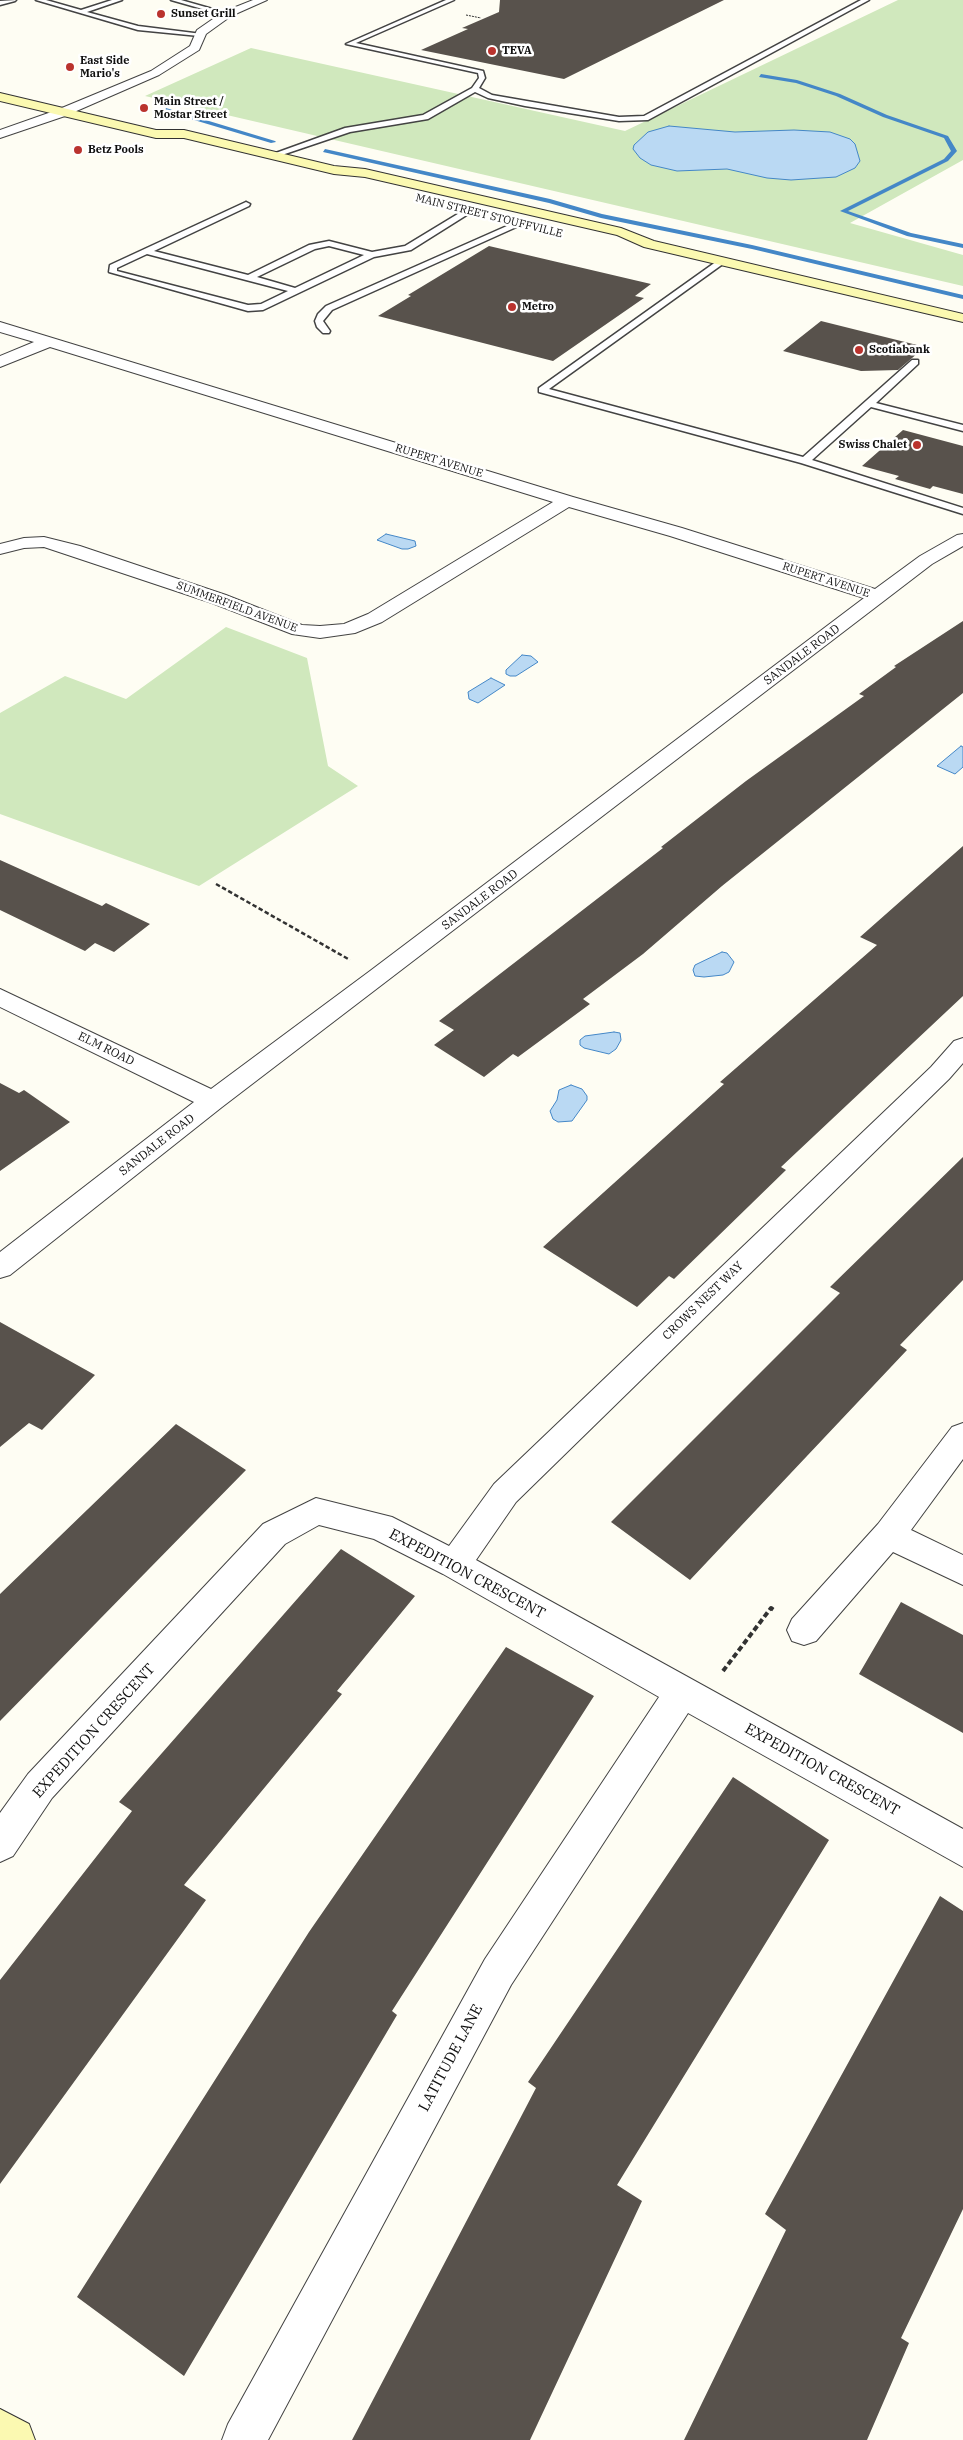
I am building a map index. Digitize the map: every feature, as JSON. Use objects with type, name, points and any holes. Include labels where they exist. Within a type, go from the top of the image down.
[{"type":"main road","points":[[0,86],[28,91]]},
{"type":"main road","name":"MAIN STREET STOUFFVILLE","points":[[0,97],[156,134],[184,134],[334,170],[365,172],[621,232],[649,244],[963,318]]},
{"type":"main road","points":[[60,98],[102,108]]},
{"type":"main road","name":"MAIN STREET STOUFFVILLE","points":[[159,121],[179,125],[184,134]]},
{"type":"main road","name":"MAIN STREET STOUFFVILLE","points":[[334,170],[346,181],[524,225]]},
{"type":"main road","name":"MAIN STREET STOUFFVILLE","points":[[621,246],[649,244]]},
{"type":"main road","points":[[0,2431],[13,2440]]},
{"type":"street","points":[[0,134],[62,113],[159,71],[196,48],[200,34],[227,14],[262,0]]},
{"type":"street","name":"RUPERT AVENUE","points":[[0,327],[188,383],[567,501],[676,532],[878,596]]},
{"type":"street","points":[[0,362],[49,342]]},
{"type":"street","name":"SUMMERFIELD AVENUE","points":[[0,549],[24,543],[44,542],[74,550],[219,599],[299,630],[320,632],[348,629],[375,618],[567,501]]},
{"type":"street","name":"SANDALE ROAD","points":[[0,1267],[213,1101],[379,977],[878,596],[926,560],[963,539]]},
{"type":"street","name":"ELM ROAD","points":[[0,997],[213,1101]]},
{"type":"street","name":"CROWS NEST WAY","points":[[454,1564],[505,1493],[940,1073],[963,1047]]},
{"type":"street","points":[[804,1630],[889,1534],[963,1436]]},
{"type":"street","name":"EXPEDITION CRESCENT","points":[[0,1844],[40,1786],[274,1534],[316,1511],[381,1528],[454,1564],[963,1849]]},
{"type":"street","points":[[889,1534],[963,1571]]},
{"type":"street","name":"LATITUDE LANE","points":[[244,2440],[498,1972],[691,1697]]},
{"type":"lane","points":[[0,4],[13,0]]},
{"type":"lane","points":[[43,0],[138,28],[200,34]]},
{"type":"lane","points":[[80,12],[119,0]]},
{"type":"lane","points":[[174,0],[227,14]]},
{"type":"lane","points":[[276,156],[348,130],[426,117],[475,89],[482,78],[481,72],[349,44],[451,0]]},
{"type":"lane","points":[[475,89],[490,98],[525,104],[619,120],[645,118],[866,0]]},
{"type":"lane","points":[[246,204],[113,267],[113,272],[248,308],[263,307],[372,255],[408,248],[468,211]]},
{"type":"lane","points":[[326,331],[321,327],[319,321],[322,314],[329,308],[524,225]]},
{"type":"lane","points":[[249,278],[312,247],[329,243],[372,255]]},
{"type":"lane","points":[[146,251],[296,291]]},
{"type":"lane","points":[[723,261],[542,390],[805,461],[963,511]]},
{"type":"lane","points":[[805,461],[915,362]]},
{"type":"lane","points":[[869,404],[963,428]]},
{"type":"path","points":[[216,884],[379,977]]},
{"type":"path","points":[[691,1697],[771,1608],[804,1630]]},
{"type":"green space","points":[[898,0],[963,0],[963,160],[850,223],[963,255],[963,286],[145,96],[251,48],[625,131]]},
{"type":"green space","points":[[226,627],[307,658],[328,766],[358,786],[199,886],[0,814],[0,713],[65,676],[126,699]]},
{"type":"water","points":[[669,126],[735,132],[794,130],[830,132],[850,139],[855,144],[860,161],[855,168],[836,177],[791,180],[767,178],[727,169],[677,171],[651,165],[640,158],[633,149],[634,145],[648,132]]},
{"type":"water","points":[[386,534],[415,541],[416,546],[402,549],[377,540]]},
{"type":"water","points":[[522,655],[531,656],[538,662],[516,676],[506,674],[506,670]]},
{"type":"water","points":[[491,678],[505,685],[478,703],[469,699],[468,692]]},
{"type":"water","points":[[961,746],[963,747],[963,767],[955,774],[937,766]]},
{"type":"water","points":[[722,952],[727,953],[734,962],[729,972],[723,975],[695,976],[693,970],[695,965]]},
{"type":"water","points":[[614,1032],[620,1033],[621,1040],[616,1049],[609,1054],[584,1048],[580,1045],[580,1040],[585,1036]]},
{"type":"water","points":[[571,1085],[582,1089],[587,1096],[587,1100],[572,1121],[558,1122],[553,1119],[550,1111],[557,1100],[559,1090]]},
{"type":"building","name":"TEVA","points":[[500,0],[724,0],[564,79],[421,50],[468,29],[462,28],[499,12]]},
{"type":"building","name":"Metro","points":[[489,246],[651,284],[635,296],[644,298],[553,361],[378,316],[411,296],[408,295]]},
{"type":"building","name":"Scotiabank","points":[[821,321],[925,347],[898,370],[861,371],[783,351]]},
{"type":"building","points":[[903,430],[963,446],[963,494],[933,486],[930,489],[895,479],[899,476],[862,466]]},
{"type":"building","points":[[963,621],[963,693],[722,886],[643,954],[583,999],[590,1004],[518,1057],[513,1054],[484,1077],[434,1045],[454,1030],[439,1021],[663,848],[661,847],[746,781],[864,696],[859,694],[896,667],[894,666]]},
{"type":"building","points":[[963,846],[963,996],[781,1167],[786,1170],[674,1279],[669,1276],[637,1307],[543,1247],[724,1084],[720,1082],[877,945],[860,937]]},
{"type":"building","points":[[0,860],[102,906],[106,903],[150,924],[114,952],[95,943],[85,951],[0,910]]},
{"type":"building","points":[[0,1083],[19,1093],[24,1090],[70,1122],[0,1171]]},
{"type":"building","points":[[963,1157],[963,1280],[900,1345],[907,1350],[690,1580],[611,1522],[840,1293],[830,1287]]},
{"type":"building","points":[[0,1322],[95,1375],[42,1430],[29,1423],[0,1447]]},
{"type":"building","points":[[176,1424],[246,1470],[0,1721],[0,1594]]},
{"type":"building","points":[[341,1549],[415,1596],[337,1691],[342,1694],[184,1885],[206,1900],[0,2184],[0,1980],[132,1811],[119,1802]]},
{"type":"building","points":[[901,1602],[963,1635],[963,1733],[859,1674]]},
{"type":"building","points":[[506,1647],[594,1696],[392,2011],[397,2015],[184,2376],[77,2297],[309,1932]]},
{"type":"building","points":[[733,1777],[829,1840],[617,2185],[642,2201],[530,2440],[352,2440],[536,2088],[528,2082]]},
{"type":"building","points":[[940,1896],[963,1911],[963,2209],[901,2338],[909,2343],[867,2440],[684,2440],[786,2230],[765,2214]]},
{"type":"waterway","points":[[761,76],[797,82],[838,95],[885,116],[946,137],[954,151],[946,160],[843,211],[909,235],[963,246]]},
{"type":"waterway","points":[[166,110],[273,142]]},
{"type":"waterway","points":[[325,151],[550,201],[601,216],[752,247],[963,297]]},
{"type":"place","name":"Sunset Grill","points":[[161,14]]},
{"type":"place","name":"TEVA","points":[[492,51]]},
{"type":"place","name":"East Side Mario's","points":[[70,67]]},
{"type":"place","name":"Main Street / Mostar Street","points":[[144,108]]},
{"type":"place","name":"Betz Pools","points":[[78,150]]},
{"type":"place","name":"Metro","points":[[512,307]]},
{"type":"place","name":"Scotiabank","points":[[859,350]]},
{"type":"place","name":"Swiss Chalet","points":[[917,445]]}]
